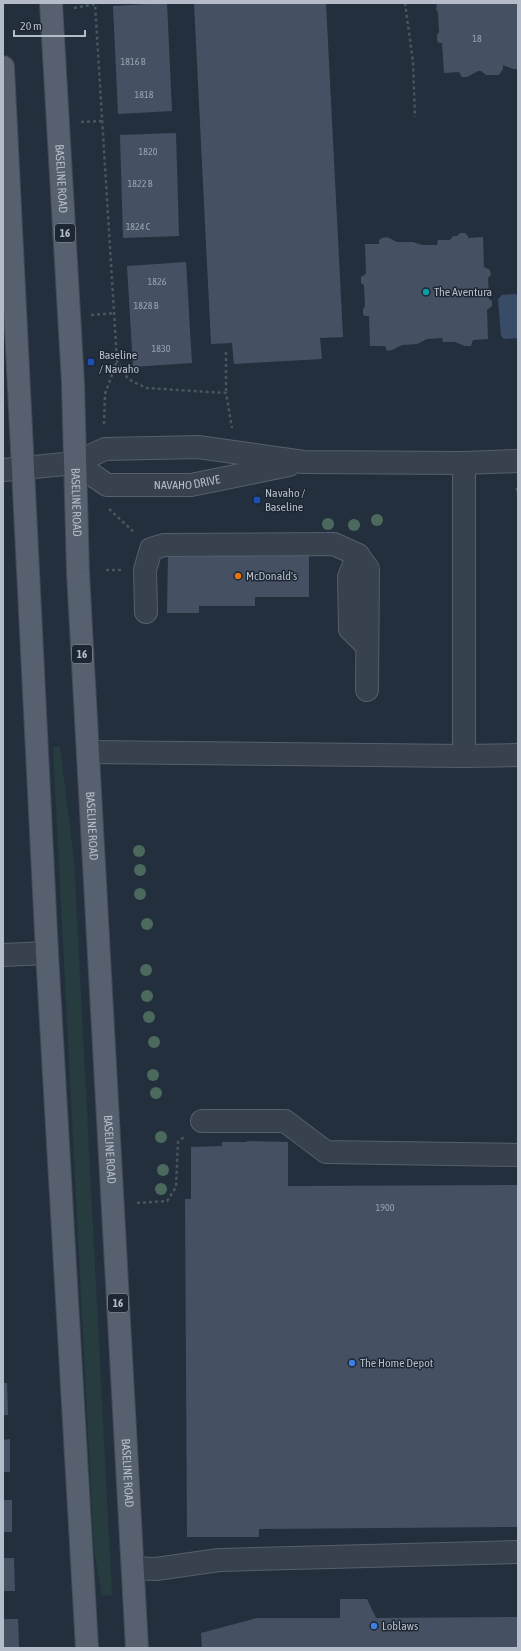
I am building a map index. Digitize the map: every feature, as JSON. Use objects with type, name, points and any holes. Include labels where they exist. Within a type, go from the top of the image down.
[{"type":"main road","name":"BASELINE ROAD","points":[[61,6],[78,573],[137,1648]]},
{"type":"main road","points":[[3,67],[13,468],[47,953],[87,1648]]},
{"type":"street","name":"NAVAHO DRIVE","points":[[13,468],[75,463],[105,449],[198,447],[304,462],[464,463],[518,461]]},
{"type":"street","name":"NAVAHO DRIVE","points":[[75,463],[107,485],[191,485],[304,462]]},
{"type":"street","points":[[464,463],[464,756]]},
{"type":"street","points":[[146,612],[145,570],[151,550],[164,545],[334,544],[358,555],[349,577],[350,629],[367,646],[367,690]]},
{"type":"street","points":[[88,752],[518,756]]},
{"type":"street","points":[[3,955],[47,953]]},
{"type":"street","points":[[202,1121],[285,1121],[326,1152],[518,1155]]},
{"type":"street","points":[[133,1568],[156,1569],[219,1560],[518,1552]]},
{"type":"path","points":[[61,6],[98,3]]},
{"type":"path","points":[[404,3],[413,62],[415,117]]},
{"type":"path","points":[[95,4],[117,361],[105,394],[104,424]]},
{"type":"path","points":[[78,122],[102,121]]},
{"type":"path","points":[[88,315],[114,313]]},
{"type":"path","points":[[226,352],[226,393],[232,428]]},
{"type":"path","points":[[117,361],[128,379],[146,388],[226,393]]},
{"type":"path","points":[[516,488],[518,495]]},
{"type":"path","points":[[108,507],[151,550]]},
{"type":"path","points":[[137,1203],[167,1201],[176,1187],[178,1142],[202,1121]]},
{"type":"green space","points":[[53,747],[60,747],[74,860],[112,1595],[102,1596],[94,1550]]},
{"type":"water","points":[[515,294],[518,296],[518,338],[504,339],[501,336],[498,299],[502,295]]},
{"type":"building","points":[[167,3],[172,111],[118,114],[113,6]]},
{"type":"building","points":[[194,3],[326,3],[343,337],[320,338],[322,359],[234,364],[232,343],[211,344]]},
{"type":"building","points":[[437,3],[518,3],[518,69],[513,69],[503,65],[503,69],[499,75],[486,75],[481,71],[478,71],[467,77],[462,77],[459,72],[444,73],[442,43],[437,41],[437,35],[439,32],[438,12],[436,10]]},
{"type":"building","points":[[176,133],[179,236],[123,238],[120,135]]},
{"type":"building","name":"The Aventura","points":[[460,233],[465,233],[468,238],[483,237],[484,267],[490,270],[491,275],[488,278],[489,299],[492,301],[492,306],[487,310],[488,339],[473,340],[471,346],[465,346],[455,342],[443,342],[442,338],[427,339],[417,344],[402,345],[387,351],[385,346],[370,346],[369,316],[365,316],[363,314],[363,309],[365,306],[364,285],[361,283],[361,277],[366,274],[365,244],[379,244],[379,240],[387,237],[397,242],[437,245],[438,240],[450,240],[453,236],[457,236]]},
{"type":"building","points":[[186,262],[192,363],[133,367],[127,266]]},
{"type":"building","name":"McDonald's","points":[[168,556],[309,556],[309,597],[255,597],[255,606],[199,606],[199,613],[167,613]]},
{"type":"building","name":"The Home Depot","points":[[222,1142],[288,1142],[288,1186],[518,1185],[518,1527],[259,1529],[259,1537],[187,1537],[185,1199],[191,1199],[191,1147],[222,1146]]},
{"type":"building","points":[[3,1383],[7,1383],[8,1415],[3,1415]]},
{"type":"building","points":[[10,1439],[10,1472],[3,1472],[3,1440]]},
{"type":"building","points":[[3,1500],[12,1500],[12,1532],[3,1532]]},
{"type":"building","points":[[3,1558],[14,1558],[15,1591],[3,1591]]},
{"type":"building","name":"Loblaws","points":[[340,1599],[367,1599],[376,1618],[518,1617],[518,1648],[202,1648],[201,1633],[257,1618],[340,1618]]},
{"type":"building","points":[[3,1619],[18,1619],[19,1648],[3,1648]]},
{"type":"place","name":"The Aventura","points":[[426,292]]},
{"type":"place","name":"Baseline / Navaho","points":[[91,362]]},
{"type":"place","name":"Navaho / Baseline","points":[[257,500]]},
{"type":"place","name":"McDonald's","points":[[238,576]]},
{"type":"place","name":"The Home Depot","points":[[352,1363]]},
{"type":"place","name":"Loblaws","points":[[374,1626]]}]
